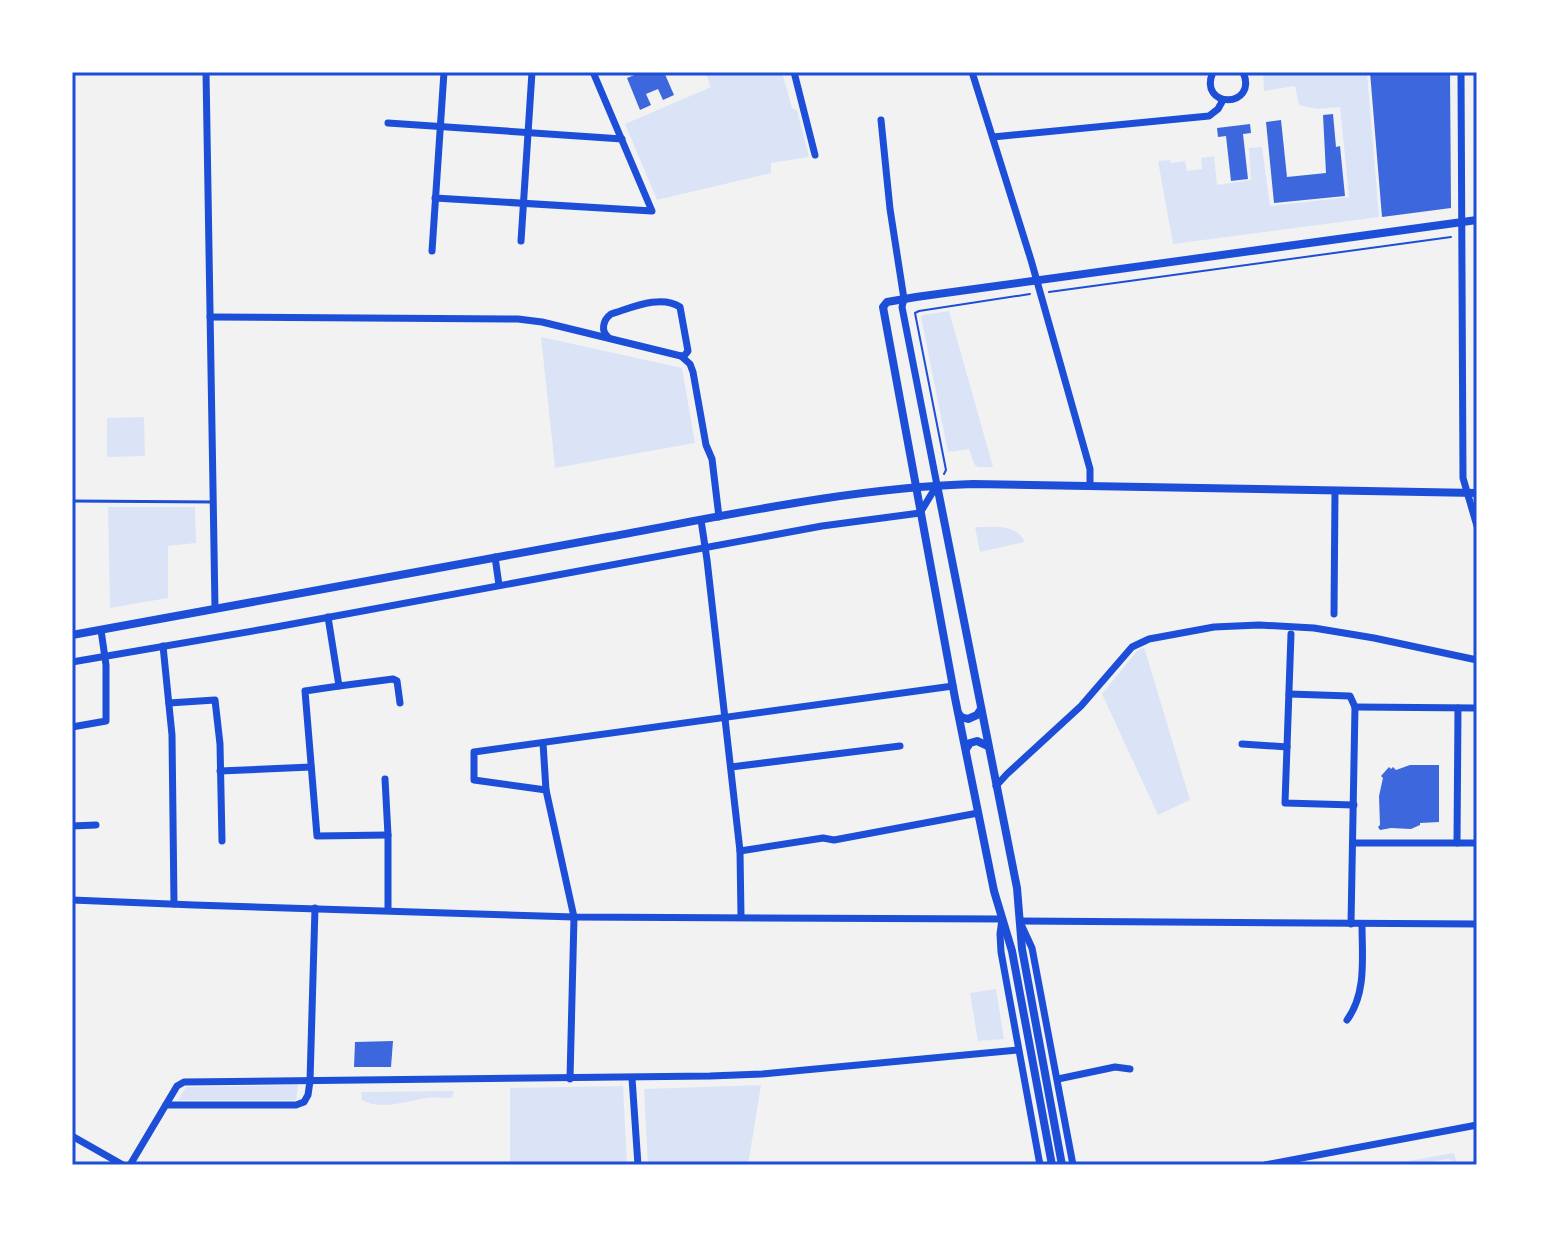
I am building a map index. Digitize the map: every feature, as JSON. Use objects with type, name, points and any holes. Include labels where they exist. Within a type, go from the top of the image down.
[{"type":"street","points":[[206,72],[215,608]]},
{"type":"street","points":[[432,251],[444,72]]},
{"type":"street","points":[[521,241],[532,72]]},
{"type":"street","points":[[435,198],[652,211],[593,72]]},
{"type":"street","points":[[794,72],[815,155]]},
{"type":"street","points":[[972,72],[1090,469],[1090,486]]},
{"type":"street","points":[[1213,72],[1210,86],[1223,100],[1235,99],[1244,91],[1246,80],[1243,72]]},
{"type":"street","points":[[1461,72],[1463,478],[1477,526]]},
{"type":"street","points":[[993,137],[1209,116],[1223,100]]},
{"type":"street","points":[[881,120],[890,209],[904,299],[902,307],[1017,888],[1020,921],[1017,950],[1052,1165]]},
{"type":"street","points":[[388,123],[622,139]]},
{"type":"street","points":[[1062,1165],[1017,950],[1002,919],[978,813],[883,311],[885,304],[1036,280],[1477,220]]},
{"type":"street","points":[[611,339],[604,331],[606,318],[611,314],[669,301],[680,307],[688,351],[681,356]]},
{"type":"street","points":[[210,317],[508,319],[542,322],[681,356],[693,372],[706,445],[712,459],[719,517]]},
{"type":"street","points":[[72,635],[701,520],[916,487],[973,484],[1477,493]]},
{"type":"street","points":[[920,513],[937,485]]},
{"type":"street","points":[[1334,614],[1335,491]]},
{"type":"street","points":[[72,662],[705,547],[920,513]]},
{"type":"street","points":[[701,520],[740,851],[741,917]]},
{"type":"street","points":[[495,557],[499,585]]},
{"type":"street","points":[[328,617],[339,686]]},
{"type":"street","points":[[996,786],[1081,706],[1132,647],[1149,639],[1214,627],[1259,625],[1314,628],[1477,660]]},
{"type":"street","points":[[72,727],[106,721],[105,656],[101,630]]},
{"type":"street","points":[[1291,634],[1285,803],[1354,805]]},
{"type":"street","points":[[163,646],[172,735],[174,904]]},
{"type":"street","points":[[388,835],[317,836],[305,691],[393,679],[397,681],[400,703]]},
{"type":"street","points":[[546,790],[474,780],[474,752],[953,686]]},
{"type":"street","points":[[1289,694],[1350,696],[1355,707],[1351,924]]},
{"type":"street","points":[[169,703],[215,700],[222,841]]},
{"type":"street","points":[[1355,707],[1477,708]]},
{"type":"street","points":[[1457,843],[1458,708]]},
{"type":"street","points":[[958,713],[968,719],[981,709]]},
{"type":"street","points":[[966,750],[970,743],[977,741],[988,746]]},
{"type":"street","points":[[543,743],[546,790],[574,917],[570,1079]]},
{"type":"street","points":[[1242,744],[1287,747]]},
{"type":"street","points":[[731,767],[900,746]]},
{"type":"street","points":[[220,771],[311,767]]},
{"type":"street","points":[[385,779],[388,910]]},
{"type":"street","points":[[740,851],[823,838],[834,840],[978,813]]},
{"type":"street","points":[[72,826],[96,825]]},
{"type":"street","points":[[1353,843],[1477,843]]},
{"type":"street","points":[[72,900],[574,917],[1002,919]]},
{"type":"street","points":[[166,1105],[301,1105],[308,1095],[310,1081],[315,908]]},
{"type":"street","points":[[1002,919],[1001,952],[1040,1165]]},
{"type":"street","points":[[1020,921],[1477,924]]},
{"type":"street","points":[[1020,921],[1032,948],[1073,1165]]},
{"type":"street","points":[[1347,1020],[1355,1010],[1363,976],[1362,924]]},
{"type":"street","points":[[130,1165],[177,1086],[184,1082],[762,1074],[1018,1050]]},
{"type":"street","points":[[1058,1079],[1115,1067],[1130,1069]]},
{"type":"street","points":[[632,1078],[638,1165]]},
{"type":"street","points":[[1265,1165],[1477,1125]]},
{"type":"street","points":[[72,1136],[123,1165]]},
{"type":"lane","points":[[72,501],[214,502]]},
{"type":"path","points":[[937,485],[946,470],[915,313],[919,311],[1449,238]]},
{"type":"shaded area","points":[[705,72],[782,72],[792,108],[797,110],[809,157],[771,163],[771,173],[657,200],[625,124],[711,87]]},
{"type":"shaded area","points":[[1263,72],[1367,72],[1379,217],[1173,244],[1158,161],[1185,161],[1187,171],[1202,169],[1201,158],[1214,156],[1217,185],[1251,180],[1249,148],[1262,147],[1270,206],[1349,197],[1340,107],[1317,109],[1299,105],[1295,86],[1264,91]]},
{"type":"shaded area","points":[[949,311],[993,467],[974,464],[969,449],[948,452],[921,317]]},
{"type":"shaded area","points":[[541,337],[682,368],[695,443],[555,468]]},
{"type":"shaded area","points":[[144,417],[145,456],[107,457],[107,418]]},
{"type":"shaded area","points":[[108,507],[195,507],[196,543],[168,546],[168,598],[110,608]]},
{"type":"shaded area","points":[[975,527],[1010,529],[1025,542],[980,552]]},
{"type":"shaded area","points":[[1144,647],[1190,800],[1158,815],[1102,694],[1137,651]]},
{"type":"shaded area","points":[[996,989],[1004,1039],[978,1041],[970,993]]},
{"type":"shaded area","points":[[298,1085],[296,1100],[178,1100],[186,1087]]},
{"type":"shaded area","points":[[761,1085],[748,1165],[648,1165],[644,1089]]},
{"type":"shaded area","points":[[623,1086],[627,1165],[510,1165],[510,1088]]},
{"type":"shaded area","points":[[454,1091],[452,1098],[426,1098],[385,1105],[362,1100],[361,1092]]},
{"type":"shaded area","points":[[1454,1153],[1457,1163],[1448,1159],[1412,1165],[1385,1165]]},
{"type":"building","points":[[642,72],[664,72],[674,95],[663,100],[658,89],[646,94],[651,105],[640,110],[627,78]]},
{"type":"building","points":[[1370,72],[1450,72],[1451,208],[1382,217]]},
{"type":"building","points":[[1333,114],[1345,196],[1274,203],[1266,122],[1281,120],[1287,177],[1326,173],[1323,115]]},
{"type":"building","points":[[1250,124],[1251,133],[1243,134],[1248,179],[1231,181],[1226,136],[1218,137],[1217,128]]},
{"type":"building","points":[[1410,765],[1439,765],[1439,822],[1420,823],[1411,829],[1380,830],[1381,776],[1389,767],[1396,770]]},
{"type":"building","points":[[393,1041],[391,1067],[354,1067],[355,1042]]}]
